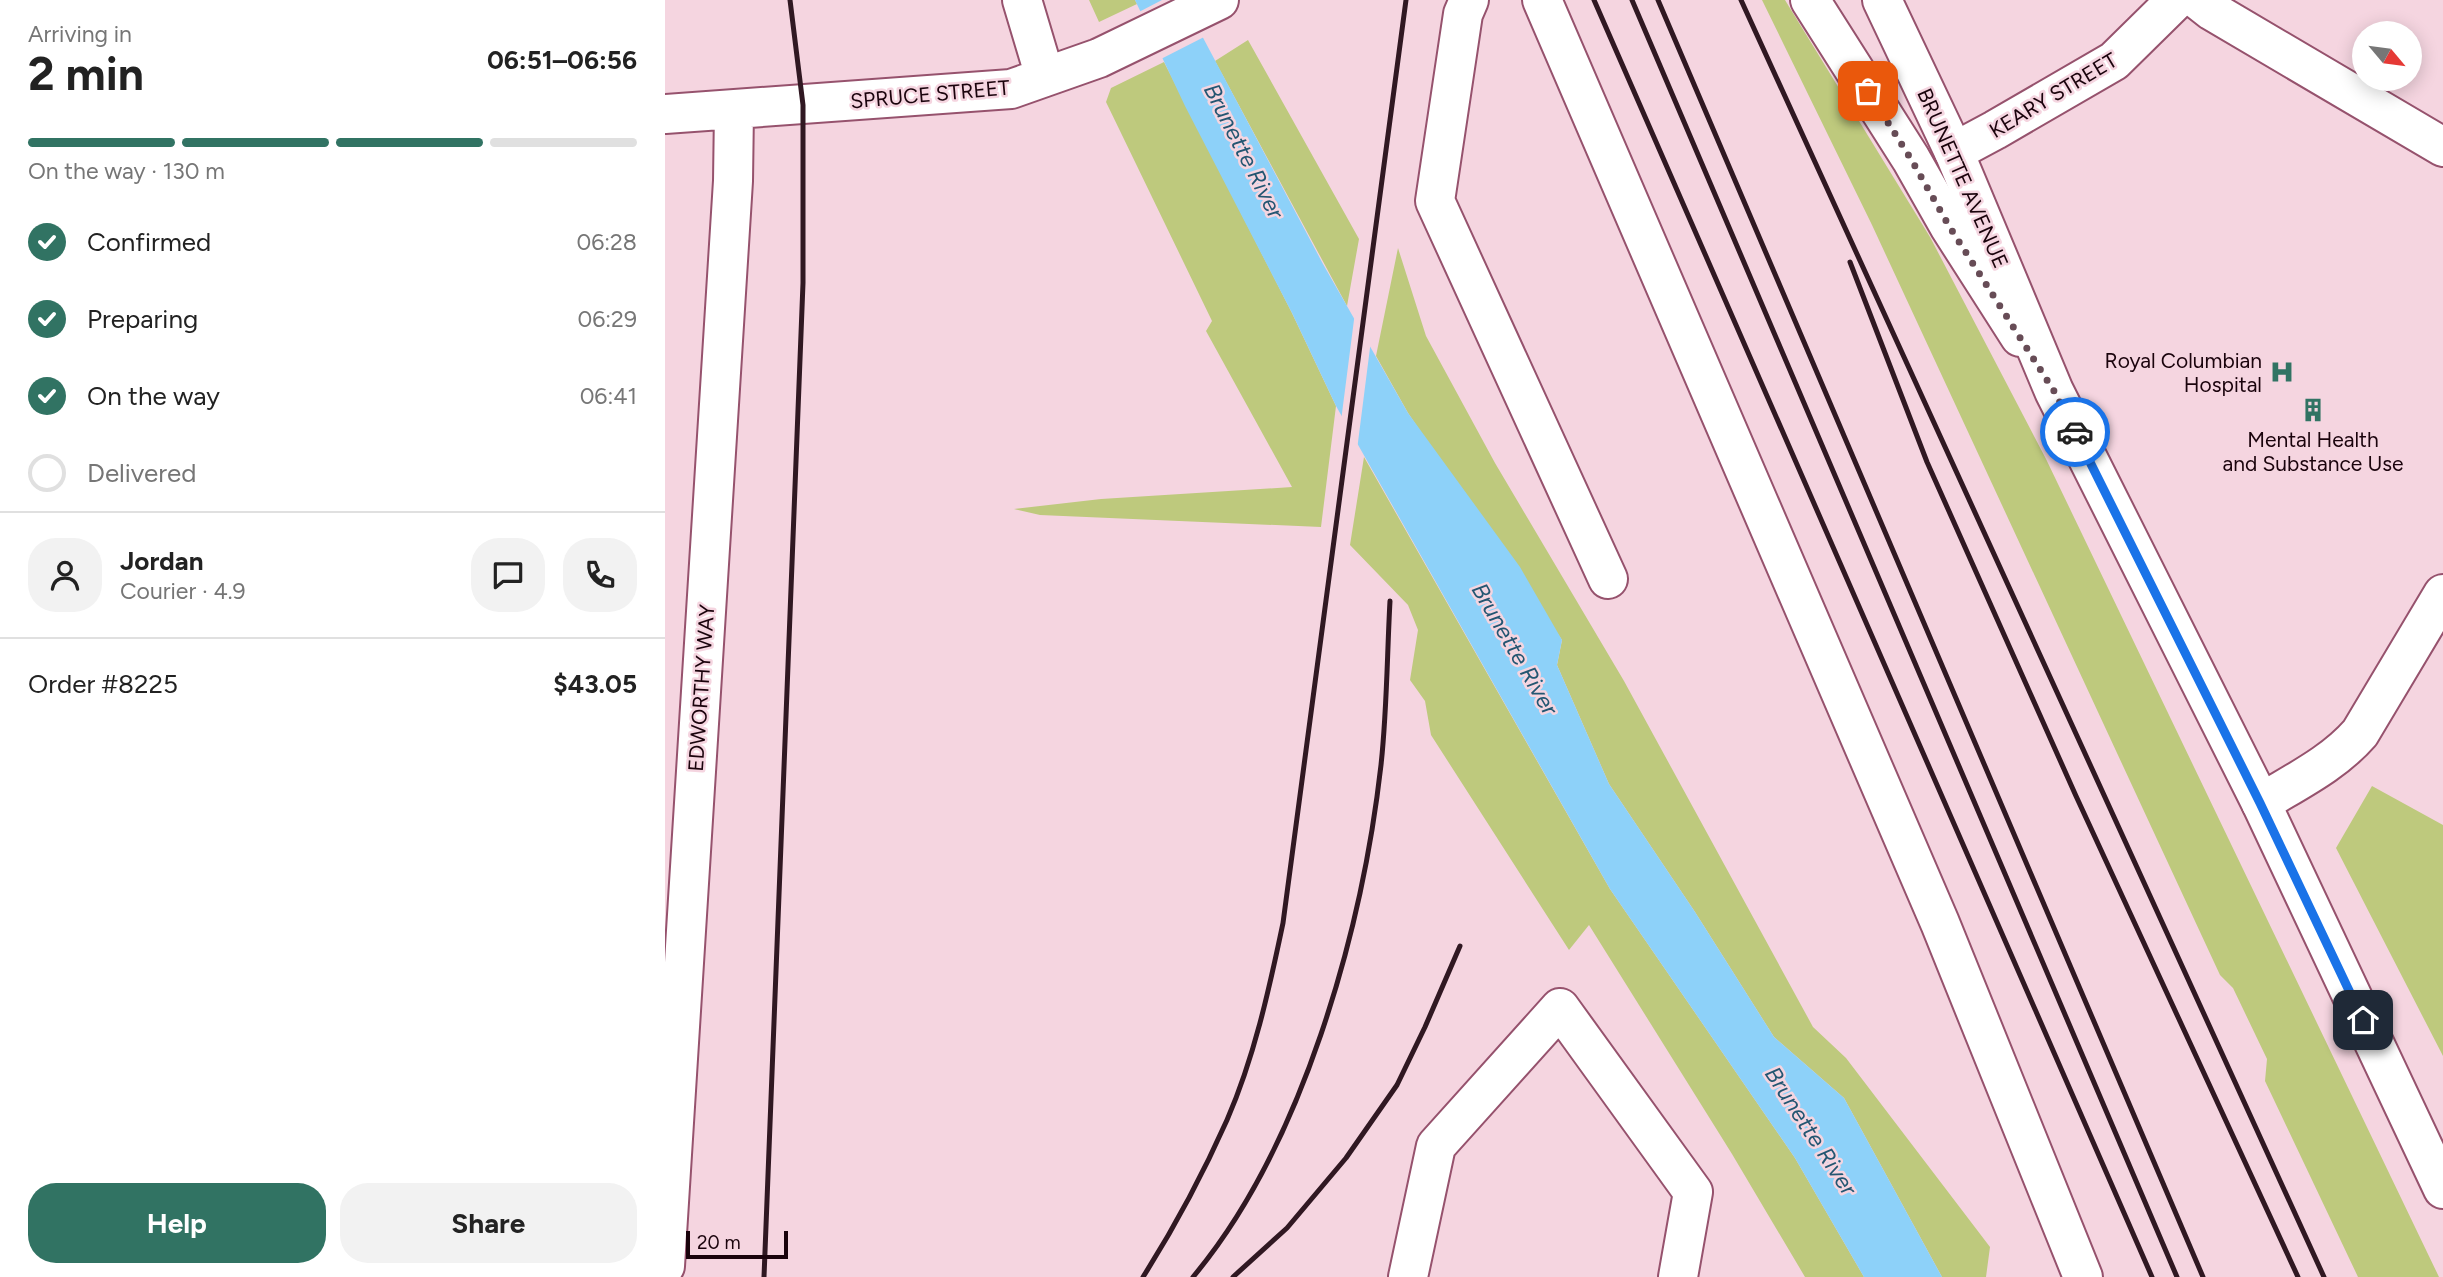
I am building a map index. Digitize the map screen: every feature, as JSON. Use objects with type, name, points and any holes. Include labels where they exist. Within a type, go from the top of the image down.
[{"type":"street","points":[[1022,0],[1045,77]]},
{"type":"street","points":[[1469,0],[1463,14],[1435,201],[1608,579]]},
{"type":"street","points":[[1542,0],[1940,923],[2083,1277]]},
{"type":"street","points":[[1810,0],[2054,391]]},
{"type":"street","name":"BRUNETTE AVENUE","points":[[1882,0],[1954,152],[2054,391],[2260,803],[2443,1189]]},
{"type":"street","name":"KEARY STREET","points":[[1954,152],[2114,61],[2176,0]]},
{"type":"street","points":[[2198,0],[2212,11],[2443,147]]},
{"type":"street","name":"SPRUCE STREET","points":[[665,114],[1011,89],[1119,50],[1212,3]]},
{"type":"street","name":"EDWORTHY WAY","points":[[665,1266],[679,806],[733,181],[734,110]]},
{"type":"street","points":[[2260,803],[2329,762],[2360,733],[2443,594]]},
{"type":"street","points":[[1408,1277],[1436,1146],[1560,1008],[1693,1192],[1678,1277]]},
{"type":"green space","points":[[1089,0],[1135,0],[1137,4],[1099,22]]},
{"type":"green space","points":[[1762,0],[1785,0],[1930,237],[2046,459],[2439,1277],[2358,1277],[2265,1081],[2267,1059],[2233,988],[2220,975],[1872,225]]},
{"type":"green space","points":[[1248,40],[1359,239],[1347,306],[1215,61]]},
{"type":"green space","points":[[1164,62],[1292,313],[1336,406],[1321,527],[1040,515],[1014,509],[1101,499],[1292,487],[1206,331],[1212,321],[1106,102],[1111,88]]},
{"type":"green space","points":[[1398,248],[1426,336],[1495,463],[1624,681],[1813,1027],[1846,1058],[1990,1247],[1986,1277],[1942,1277],[1844,1098],[1774,1037],[1695,912],[1609,784],[1557,665],[1562,640],[1408,413],[1376,356]]},
{"type":"green space","points":[[1364,457],[1610,889],[1795,1158],[1864,1277],[1805,1277],[1732,1154],[1589,925],[1569,950],[1431,735],[1425,701],[1410,680],[1418,630],[1408,605],[1350,545]]},
{"type":"green space","points":[[2372,786],[2443,825],[2443,1056],[2336,848]]},
{"type":"water","name":"Brunette River","points":[[1135,0],[1183,0],[1323,264],[1408,413],[1520,567],[1562,640],[1557,665],[1609,784],[1695,912],[1774,1037],[1844,1098],[1942,1277],[1864,1277],[1795,1158],[1610,889],[1336,406],[1292,313],[1185,106]]},
{"type":"pier","points":[[1162,0],[1187,0],[1206,36],[1159,60],[1137,13]]},
{"type":"pier","points":[[1355,312],[1371,340],[1357,450],[1341,421]]},
{"type":"railway","points":[[764,1277],[803,283],[803,105],[790,0]]},
{"type":"railway","points":[[1143,1277],[1198,1180],[1237,1096],[1260,1023],[1283,923],[1406,0]]},
{"type":"railway","points":[[1594,0],[2152,1277]]},
{"type":"railway","points":[[1632,0],[2177,1277]]},
{"type":"railway","points":[[1658,0],[2203,1277]]},
{"type":"railway","points":[[1741,0],[2324,1277]]},
{"type":"railway","points":[[1850,262],[1927,462],[2076,796],[2298,1277]]},
{"type":"railway","points":[[1193,1277],[1232,1225],[1266,1166],[1321,1035],[1342,966],[1359,897],[1381,765],[1390,601]]},
{"type":"railway","points":[[1233,1277],[1287,1228],[1346,1158],[1397,1085],[1460,946]]},
{"type":"way so far","points":[[1868,91],[1949,226],[2054,391],[2075,432]]},
{"type":"place","name":"Royal Columbian Hospital","points":[[2282,372]]},
{"type":"place","name":"Mental Health and Substance Use","points":[[2313,410]]},
{"type":"route","points":[[2075,432],[2260,803],[2363,1020]]}]
